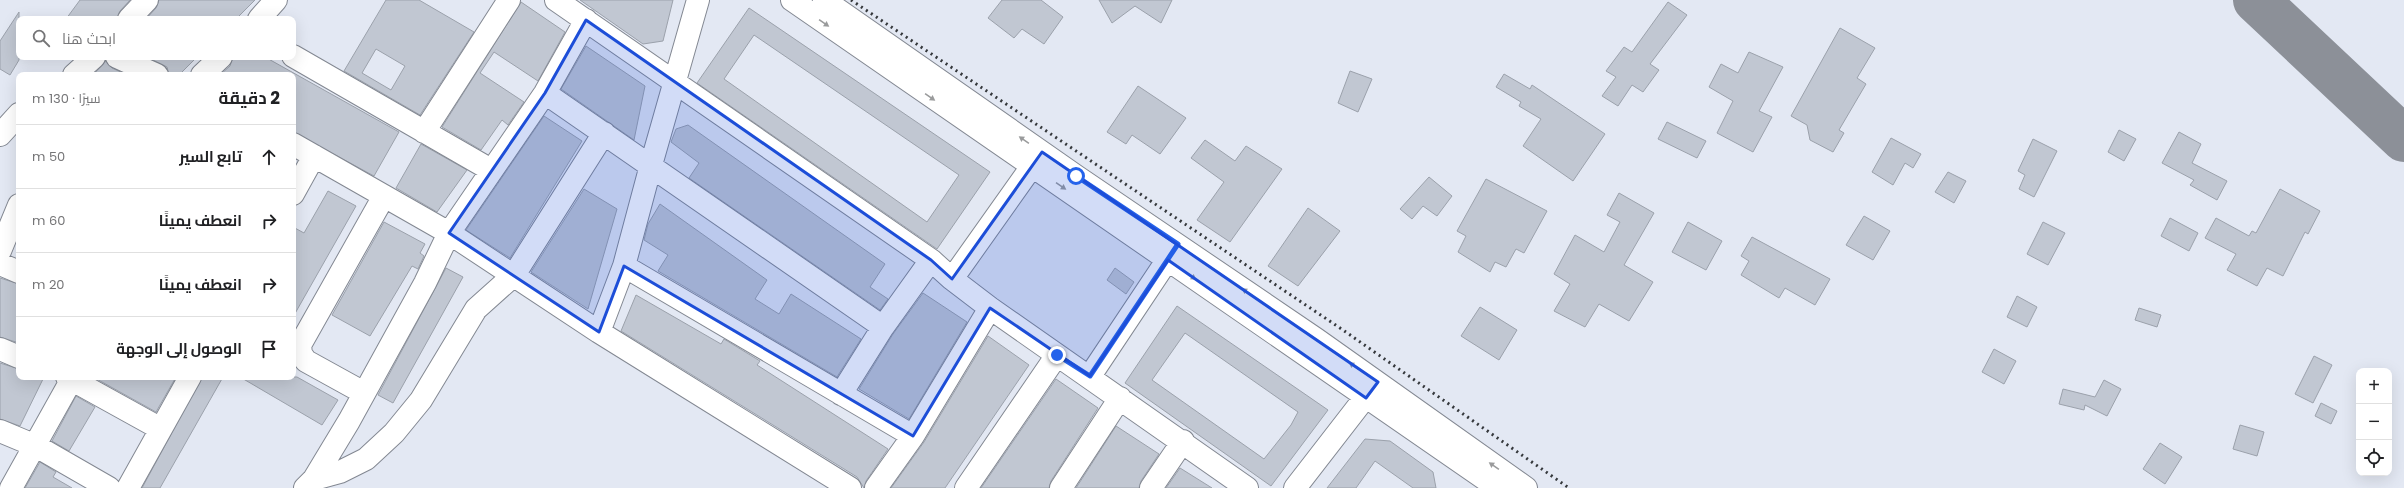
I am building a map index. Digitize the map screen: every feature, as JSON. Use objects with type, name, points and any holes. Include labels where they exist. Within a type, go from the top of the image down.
[{"type":"street","points":[[132,16],[147,0]]},
{"type":"street","points":[[262,16],[276,0]]},
{"type":"street","points":[[424,132],[508,0]]},
{"type":"street","points":[[556,0],[931,260],[952,279],[990,308],[1183,441],[1247,488]]},
{"type":"street","points":[[599,332],[624,266],[650,165],[676,83],[698,0]]},
{"type":"street","points":[[792,0],[1037,159],[1372,390],[1526,488]]},
{"type":"street","points":[[824,0],[1037,159]]},
{"type":"street","points":[[310,484],[364,393],[425,282],[449,233],[545,93],[586,20]]},
{"type":"street","points":[[296,58],[492,170]]},
{"type":"street","points":[[77,72],[91,60]]},
{"type":"street","points":[[124,60],[150,72]]},
{"type":"street","points":[[205,72],[218,60]]},
{"type":"street","points":[[545,93],[883,327]]},
{"type":"street","points":[[0,135],[16,117]]},
{"type":"street","points":[[310,484],[340,472],[366,459],[394,433],[421,400],[476,309],[514,275],[604,133]]},
{"type":"street","points":[[296,146],[449,233],[599,332],[850,488]]},
{"type":"street","points":[[296,189],[314,156]]},
{"type":"street","points":[[952,279],[1037,159]]},
{"type":"street","points":[[364,393],[306,361],[300,354],[300,345],[384,196]]},
{"type":"street","points":[[0,251],[16,212]]},
{"type":"street","points":[[1090,376],[1173,252]]},
{"type":"street","points":[[841,394],[883,327],[931,260]]},
{"type":"street","points":[[0,264],[16,271]]},
{"type":"street","points":[[624,266],[913,436]]},
{"type":"street","points":[[876,488],[913,436],[990,308]]},
{"type":"street","points":[[0,349],[16,356]]},
{"type":"street","points":[[966,488],[1057,355]]},
{"type":"street","points":[[11,488],[36,446],[69,380]]},
{"type":"street","points":[[74,380],[161,428]]},
{"type":"street","points":[[128,488],[188,380]]},
{"type":"street","points":[[1295,488],[1372,390]]},
{"type":"street","points":[[1372,390],[1498,488]]},
{"type":"street","points":[[1061,488],[1120,398]]},
{"type":"street","points":[[0,431],[36,446],[109,488]]},
{"type":"street","points":[[1151,488],[1183,441]]},
{"type":"highlighted area","points":[[586,20],[931,260],[952,279],[1042,152],[1378,382],[1366,398],[1168,260],[1090,376],[990,308],[913,436],[624,266],[599,332],[449,233],[545,93]]},
{"type":"building","points":[[80,0],[130,0],[120,11],[118,16],[68,16]]},
{"type":"building","points":[[159,0],[255,0],[239,16],[149,16],[156,8]]},
{"type":"building","points":[[386,0],[419,0],[474,32],[420,115],[344,71]],"holes":[[[376,49],[405,66],[391,90],[362,73]]]},
{"type":"building","points":[[580,0],[673,0],[663,41],[643,44]]},
{"type":"building","points":[[1002,0],[1041,0],[1063,17],[1044,44],[1022,29],[1014,38],[988,18]]},
{"type":"building","points":[[1099,0],[1172,0],[1161,23],[1135,6],[1112,23]]},
{"type":"building","points":[[521,2],[565,32],[538,81],[494,52],[480,73],[524,102],[508,125],[502,120],[481,150],[442,127]]},
{"type":"building","points":[[1668,2],[1687,15],[1650,64],[1659,70],[1643,92],[1632,85],[1618,106],[1602,96],[1616,77],[1606,71],[1624,47],[1632,52]]},
{"type":"building","points":[[749,8],[990,172],[937,249],[697,83]],"holes":[[[754,35],[959,175],[927,222],[724,79]]]},
{"type":"building","points":[[16,17],[16,60],[19,60],[10,75],[0,69],[0,41]]},
{"type":"building","points":[[1840,28],[1875,48],[1857,78],[1866,84],[1839,130],[1844,133],[1833,152],[1810,140],[1807,125],[1791,116]]},
{"type":"building","points":[[586,46],[645,86],[634,140],[561,89]]},
{"type":"building","points":[[1749,52],[1783,67],[1759,111],[1772,117],[1753,152],[1717,133],[1733,101],[1709,87],[1721,64],[1738,73]]},
{"type":"building","points":[[153,60],[194,60],[182,72],[168,72],[167,67]]},
{"type":"building","points":[[232,60],[270,60],[292,72],[223,72],[230,66]]},
{"type":"building","points":[[106,61],[112,68],[121,72],[96,72]]},
{"type":"building","points":[[1350,71],[1372,79],[1358,112],[1338,103]]},
{"type":"building","points":[[296,74],[399,132],[374,176],[296,134]]},
{"type":"building","points":[[1504,74],[1530,89],[1532,85],[1605,134],[1573,181],[1523,146],[1541,119],[1519,106],[1521,102],[1496,87]]},
{"type":"building","points":[[1138,86],[1186,118],[1160,154],[1132,135],[1126,144],[1107,132]]},
{"type":"building","points":[[544,116],[582,141],[510,258],[466,230]]},
{"type":"building","points":[[1667,122],[1706,141],[1697,158],[1658,139]]},
{"type":"building","points":[[688,125],[885,264],[870,287],[888,299],[880,310],[689,178],[699,163],[671,142],[676,129]]},
{"type":"building","points":[[2119,130],[2136,139],[2124,161],[2108,152]]},
{"type":"building","points":[[2179,132],[2201,144],[2192,163],[2227,181],[2217,200],[2190,185],[2194,180],[2162,163]]},
{"type":"building","points":[[1891,138],[1921,154],[1913,168],[1905,163],[1893,185],[1872,172]]},
{"type":"building","points":[[2033,139],[2057,151],[2034,197],[2019,189],[2025,175],[2018,171]]},
{"type":"building","points":[[1205,140],[1235,161],[1246,146],[1282,169],[1230,242],[1197,220],[1224,182],[1191,158]]},
{"type":"building","points":[[421,144],[467,170],[437,212],[396,188]]},
{"type":"building","points":[[1948,172],[1966,181],[1954,203],[1935,192]]},
{"type":"building","points":[[1429,177],[1452,196],[1437,216],[1423,206],[1412,219],[1400,209]]},
{"type":"building","points":[[1486,179],[1547,211],[1524,253],[1516,249],[1506,267],[1495,262],[1490,272],[1458,252],[1466,236],[1457,231]]},
{"type":"building","points":[[584,189],[617,209],[588,309],[531,272]]},
{"type":"building","points":[[2280,189],[2320,211],[2308,234],[2305,232],[2283,276],[2267,268],[2257,286],[2227,270],[2236,254],[2205,238],[2216,218],[2249,236],[2252,231],[2256,233]]},
{"type":"building","points":[[328,191],[356,206],[296,312],[296,229],[304,233]]},
{"type":"building","points":[[1619,193],[1654,213],[1624,265],[1653,282],[1629,321],[1599,304],[1585,327],[1554,311],[1570,284],[1554,274],[1575,235],[1604,252],[1620,222],[1607,215]]},
{"type":"building","points":[[660,204],[767,280],[755,299],[779,314],[791,294],[861,339],[837,377],[658,271],[668,255],[644,240],[648,224]]},
{"type":"building","points":[[1308,208],[1340,231],[1298,286],[1268,266]]},
{"type":"building","points":[[1864,216],[1890,231],[1873,260],[1846,245]]},
{"type":"building","points":[[2170,218],[2198,233],[2189,251],[2161,236]]},
{"type":"building","points":[[384,222],[425,244],[420,253],[424,256],[418,269],[412,266],[370,336],[332,315]]},
{"type":"building","points":[[1688,222],[1722,241],[1706,270],[1672,252]]},
{"type":"building","points":[[2043,222],[2065,233],[2048,265],[2027,254]]},
{"type":"building","points":[[1752,237],[1830,279],[1815,305],[1785,288],[1779,298],[1741,275],[1749,261],[1741,256]]},
{"type":"building","points":[[446,268],[463,277],[393,403],[378,395]]},
{"type":"building","points":[[1115,268],[1134,282],[1126,294],[1107,280]]},
{"type":"building","points":[[0,278],[16,283],[16,342],[0,337]]},
{"type":"building","points":[[923,293],[967,322],[909,419],[859,389],[893,334]]},
{"type":"building","points":[[636,295],[721,344],[724,339],[760,361],[757,365],[888,449],[866,481],[864,488],[857,477],[621,331]]},
{"type":"building","points":[[2017,296],[2037,307],[2027,327],[2007,317]]},
{"type":"building","points":[[1177,306],[1328,410],[1271,486],[1125,383]],"holes":[[[1185,333],[1298,412],[1291,425],[1264,459],[1152,380]]]},
{"type":"building","points":[[1480,307],[1517,330],[1499,360],[1461,336]]},
{"type":"building","points":[[2139,308],[2161,315],[2157,327],[2135,320]]},
{"type":"building","points":[[988,336],[1029,365],[945,488],[891,488],[924,442]]},
{"type":"building","points":[[1994,349],[2016,361],[2004,384],[1982,372]]},
{"type":"building","points":[[2314,356],[2332,365],[2313,403],[2295,394]]},
{"type":"building","points":[[0,363],[16,368],[16,380],[43,380],[20,426],[0,419]]},
{"type":"building","points":[[297,377],[338,400],[322,425],[245,380],[296,380]]},
{"type":"building","points":[[1056,379],[1098,408],[1051,481],[1049,488],[981,488]]},
{"type":"building","points":[[98,380],[174,380],[156,412]]},
{"type":"building","points":[[200,380],[221,380],[160,488],[142,488]]},
{"type":"building","points":[[2104,380],[2121,389],[2107,416],[2085,405],[2084,410],[2059,404],[2063,389],[2095,397]]},
{"type":"building","points":[[76,396],[95,407],[69,451],[52,441]]},
{"type":"building","points":[[2321,403],[2337,411],[2331,424],[2315,416]]},
{"type":"building","points":[[2240,425],[2264,432],[2257,456],[2233,449]]},
{"type":"building","points":[[1116,426],[1159,454],[1141,481],[1139,488],[1076,488]]},
{"type":"building","points":[[1365,439],[1390,441],[1433,472],[1436,488],[1413,488],[1375,461],[1356,488],[1327,488]]},
{"type":"building","points":[[2160,443],[2182,457],[2165,484],[2143,469]]},
{"type":"building","points":[[40,462],[56,472],[53,477],[72,488],[25,488]]},
{"type":"building","points":[[1180,468],[1212,488],[1166,488]]},
{"type":"taxiway","points":[[2256,0],[2404,139]]},
{"type":"railway","points":[[851,0],[1343,330],[1569,488]]},
{"type":"route","points":[[1057,355],[1090,376],[1178,244],[1076,176]]}]
